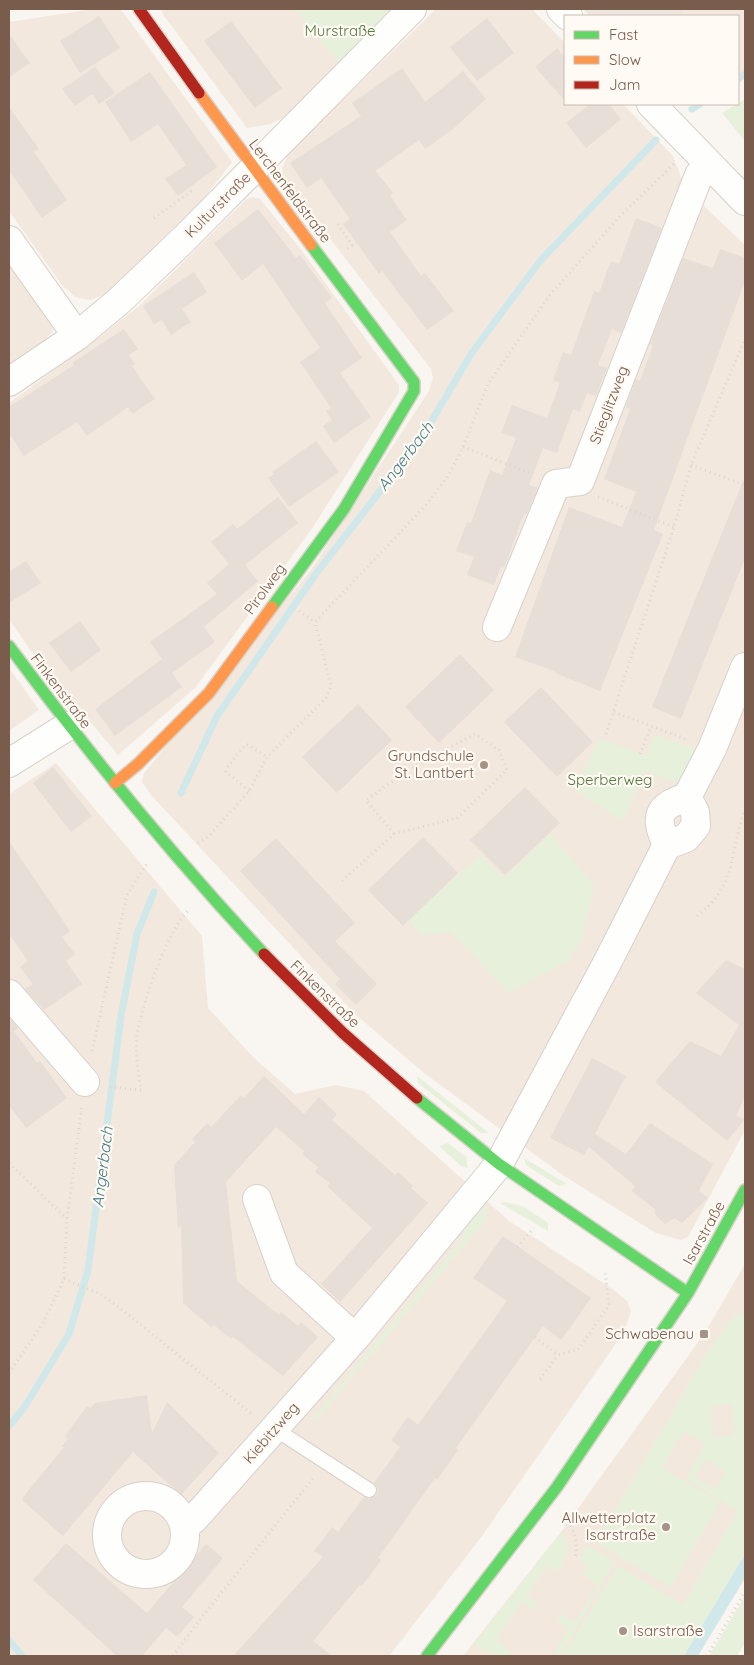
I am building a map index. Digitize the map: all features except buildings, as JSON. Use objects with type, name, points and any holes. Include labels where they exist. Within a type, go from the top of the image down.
[{"type":"street","name":"Lerchenfeldstraße","points":[[139,9],[254,168],[414,382],[414,390]]},
{"type":"street","name":"Kulturstraße","points":[[9,382],[77,336],[118,301],[412,9]]},
{"type":"street","points":[[652,105],[745,201]]},
{"type":"street","name":"Stieglitzweg","points":[[496,627],[568,482],[700,175],[709,166]]},
{"type":"street","points":[[9,240],[77,336]]},
{"type":"street","name":"Pirolweg","points":[[114,783],[138,764],[208,693],[344,509],[414,390]]},
{"type":"street","name":"Finkenstraße","points":[[9,646],[68,726],[208,894],[272,963],[343,1033],[391,1077],[499,1164],[688,1293]]},
{"type":"street","points":[[499,1164],[608,962],[667,845],[686,838],[696,826],[697,819],[687,797],[712,749],[745,667]]},
{"type":"street","points":[[9,763],[68,726]]},
{"type":"street","points":[[9,994],[85,1082]]},
{"type":"street","name":"Kiebitzweg","points":[[184,1526],[194,1519],[355,1338],[499,1164]]},
{"type":"street","name":"Isarstraße","points":[[427,1656],[557,1487],[688,1293],[745,1190]]},
{"type":"street","points":[[258,1199],[284,1273],[355,1338]]},
{"type":"lane","points":[[275,1429],[369,1490]]},
{"type":"path","points":[[196,844],[210,835],[249,791],[267,757],[326,698],[331,686],[315,622],[427,504],[448,476],[463,447],[488,384],[549,296],[621,215],[680,158]]},
{"type":"path","points":[[154,218],[194,189]]},
{"type":"path","points":[[338,224],[352,245],[345,250]]},
{"type":"path","points":[[606,734],[674,527],[691,465],[745,339]]},
{"type":"path","points":[[463,447],[568,482],[588,493],[674,527]]},
{"type":"path","points":[[691,465],[745,485]]},
{"type":"path","points":[[614,712],[712,749]]},
{"type":"path","points":[[640,754],[652,726]]},
{"type":"path","points":[[342,881],[394,834],[456,818],[507,770],[499,750],[475,734],[416,765],[366,800],[394,834]]},
{"type":"path","points":[[249,791],[226,772],[227,768],[245,745],[267,757]]},
{"type":"path","points":[[697,916],[718,897],[726,882],[735,854],[736,835],[745,810]]},
{"type":"path","points":[[9,1374],[43,1323],[64,1279],[67,1219],[85,1082],[128,895],[148,861]]},
{"type":"path","points":[[128,1090],[141,1090],[137,1030],[167,941],[180,917],[208,894]]},
{"type":"path","points":[[9,1163],[67,1219]]},
{"type":"path","points":[[517,1247],[534,1228]]},
{"type":"path","points":[[540,1379],[558,1355],[579,1349],[609,1305],[605,1271]]},
{"type":"path","points":[[64,1279],[98,1293],[116,1304],[180,1358],[275,1429]]},
{"type":"path","points":[[535,1337],[558,1355]]},
{"type":"path","points":[[173,1656],[326,1462]]},
{"type":"path","points":[[566,1517],[574,1529],[578,1542],[575,1559]]},
{"type":"path","points":[[707,1656],[745,1592]]},
{"type":"path","points":[[743,1656],[745,1652]]},
{"type":"shaded area","points":[[94,9],[119,9],[122,11],[232,162],[204,198],[106,294],[90,300],[75,297],[62,285],[9,211],[9,22]]},
{"type":"shaded area","points":[[162,9],[393,9],[285,117],[270,124],[247,128],[162,13]]},
{"type":"shaded area","points":[[436,9],[532,9],[564,42],[564,105],[624,105],[673,156],[685,188],[745,245],[745,1130],[688,1237],[681,1240],[656,1233],[564,1176],[424,1073],[356,1015],[151,795],[142,782],[144,773],[311,570],[429,391],[433,378],[431,369],[283,177],[282,168],[289,153]]},
{"type":"shaded area","points":[[583,9],[685,9],[678,15],[589,15]]},
{"type":"shaded area","points":[[685,9],[745,9],[745,74],[739,77],[739,15],[678,15]]},
{"type":"shaded area","points":[[253,197],[260,199],[302,251],[399,385],[399,392],[311,530],[195,688],[118,755],[29,648],[9,619],[9,403],[139,306],[247,199]]},
{"type":"shaded area","points":[[9,258],[54,320],[53,331],[44,341],[9,364]]},
{"type":"shaded area","points":[[9,668],[39,710],[9,731]]},
{"type":"shaded area","points":[[56,763],[202,936],[208,1008],[253,1057],[295,1094],[336,1085],[364,1091],[509,1221],[614,1290],[627,1301],[631,1311],[624,1332],[482,1536],[389,1656],[9,1656],[9,794]]},
{"type":"shaded area","points":[[745,1264],[745,1532],[671,1656],[463,1656],[561,1532],[704,1334]]},
{"type":"green space","name":"Murstraße","points":[[295,9],[393,9],[339,64]]},
{"type":"green space","points":[[745,99],[745,141],[722,113],[735,105],[739,105],[739,103]]},
{"type":"green space","name":"Sperberweg","points":[[654,735],[698,749],[682,786],[645,770],[623,821],[575,791],[599,738],[647,756]]},
{"type":"green space","points":[[550,834],[594,885],[583,937],[569,960],[509,993],[451,932],[421,935],[408,920],[481,854],[504,878]]},
{"type":"green space","points":[[417,1076],[489,1133],[481,1133],[418,1083]]},
{"type":"green space","points":[[448,1143],[466,1157],[468,1168],[461,1166],[439,1146]]},
{"type":"green space","points":[[524,1158],[567,1184],[559,1186],[526,1165]]},
{"type":"green space","points":[[506,1202],[524,1207],[548,1223],[548,1231],[500,1203]]},
{"type":"green space","points":[[487,1205],[487,1218],[483,1224],[316,1420],[311,1420],[462,1239],[466,1223],[472,1214]]},
{"type":"green space","points":[[745,1312],[745,1554],[684,1656],[563,1656],[618,1566],[683,1605],[738,1511],[686,1479],[705,1444],[684,1431],[662,1468],[720,1502],[671,1587],[596,1543],[711,1346],[735,1315]],"holes":[[[732,1404],[734,1436],[713,1438],[711,1406]],[[706,1459],[726,1472],[715,1490],[695,1477]]]},
{"type":"green space","points":[[561,1532],[569,1547],[564,1562],[557,1572],[548,1565],[527,1595],[539,1604],[534,1610],[521,1602],[496,1640],[512,1652],[509,1656],[494,1656],[474,1644]]},
{"type":"green space","points":[[587,1545],[615,1562],[560,1656],[552,1656],[569,1629],[556,1620],[560,1614],[575,1622],[598,1585],[582,1574],[587,1566],[581,1563],[580,1559]]},
{"type":"green space","points":[[745,1596],[745,1643],[737,1656],[709,1656]]},
{"type":"water","points":[[745,1554],[745,1578],[698,1656],[684,1656]]},
{"type":"waterway","name":"Angerbach","points":[[739,78],[745,74]]},
{"type":"waterway","name":"Angerbach","points":[[692,109],[698,105]]},
{"type":"waterway","name":"Angerbach","points":[[181,793],[217,716],[318,571],[431,422],[471,354],[540,261],[656,140]]},
{"type":"waterway","name":"Angerbach","points":[[9,1426],[24,1408],[69,1334],[88,1270],[121,1016],[137,934],[154,892]]},
{"type":"waterway","name":"Angerbach","points":[[9,1640],[22,1656]]},
{"type":"traffic: fast","points":[[272,607],[344,509],[414,391],[414,382],[311,245]]},
{"type":"traffic: fast","points":[[9,646],[132,803],[197,880],[264,954]]},
{"type":"traffic: fast","points":[[417,1098],[499,1164],[688,1293]]},
{"type":"traffic: fast","points":[[427,1656],[557,1487],[688,1293],[745,1190]]},
{"type":"traffic: slow","points":[[199,93],[311,245]]},
{"type":"traffic: slow","points":[[115,783],[138,764],[209,693],[272,607]]},
{"type":"traffic: jam","points":[[139,9],[199,93]]},
{"type":"traffic: jam","points":[[264,954],[343,1033],[417,1098]]},
{"type":"place","name":"Grundschule St. Lantbert","points":[[484,765]]},
{"type":"place","name":"Schwabenau","points":[[704,1334]]},
{"type":"place","name":"Allwetterplatz Isarstraße","points":[[666,1527]]},
{"type":"place","name":"Isarstraße","points":[[623,1631]]}]
